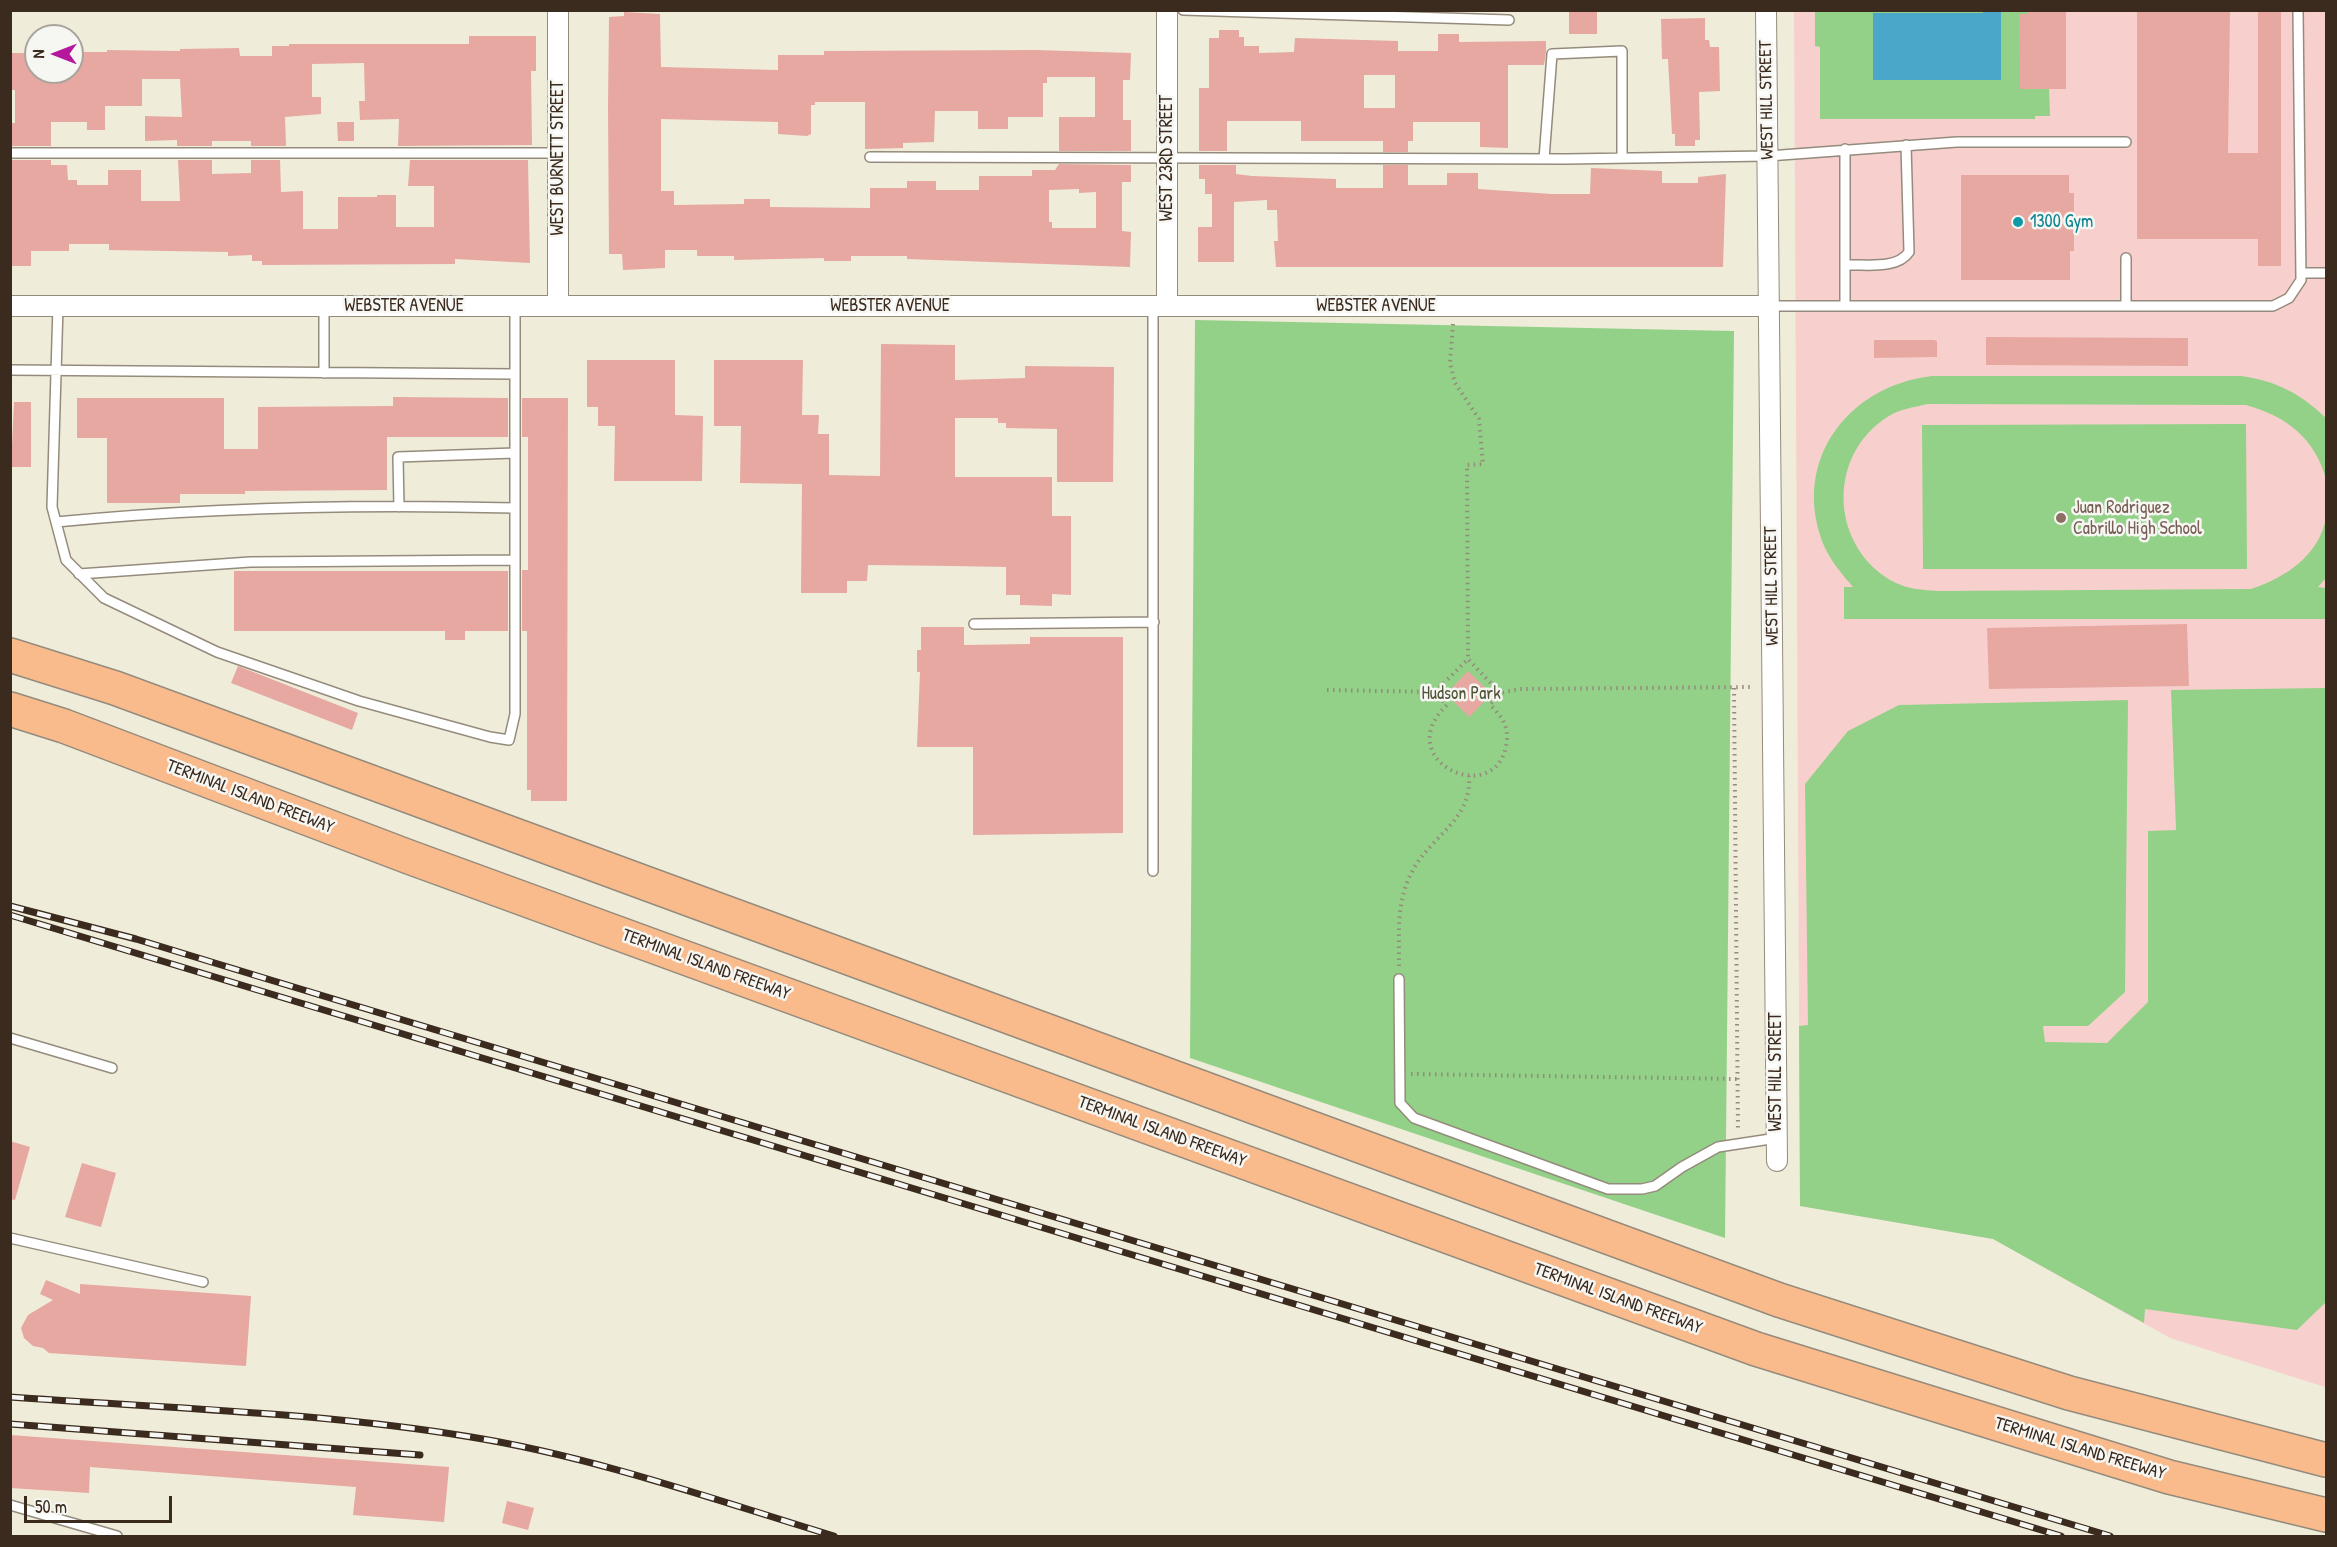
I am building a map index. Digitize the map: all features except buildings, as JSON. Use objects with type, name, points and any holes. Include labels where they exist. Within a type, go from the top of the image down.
[{"type":"highway","points":[[10,655],[126,692],[1779,1300],[2069,1393],[2326,1460]]},
{"type":"highway","name":"TERMINAL ISLAND FREEWAY","points":[[10,709],[64,726],[420,861],[1756,1349],[2169,1477],[2326,1515]]},
{"type":"street","name":"WEST BURNETT STREET","points":[[558,10],[558,306]]},
{"type":"street","name":"WEST 23RD STREET","points":[[1160,306],[1167,158],[1167,10]]},
{"type":"street","name":"WEST HILL STREET","points":[[1766,10],[1777,1161]]},
{"type":"street","name":"WEBSTER AVENUE","points":[[10,306],[1769,306]]},
{"type":"lane","points":[[1183,10],[1509,20]]},
{"type":"lane","points":[[1769,306],[2273,306],[2289,298],[2301,280],[2298,10]]},
{"type":"lane","points":[[1544,159],[1552,54],[1622,51],[1622,158]]},
{"type":"lane","points":[[870,157],[1544,159],[1768,156],[1957,142],[2126,142]]},
{"type":"lane","points":[[1846,265],[1896,263],[1904,260],[1909,252],[1906,145]]},
{"type":"lane","points":[[1845,149],[1845,306]]},
{"type":"lane","points":[[10,153],[558,153]]},
{"type":"lane","points":[[2126,258],[2126,306]]},
{"type":"lane","points":[[2301,273],[2326,273]]},
{"type":"lane","points":[[58,306],[52,507],[66,560],[79,574],[104,598],[218,652],[359,701],[490,737],[509,740],[515,714],[515,306]]},
{"type":"lane","points":[[324,306],[324,373]]},
{"type":"lane","points":[[1153,871],[1154,622],[1160,306]]},
{"type":"lane","points":[[10,370],[515,374]]},
{"type":"lane","points":[[399,507],[398,457],[515,453]]},
{"type":"lane","points":[[56,522],[187,511],[399,507],[515,508]]},
{"type":"lane","points":[[79,574],[250,562],[515,560]]},
{"type":"lane","points":[[974,624],[1154,622]]},
{"type":"lane","points":[[1399,979],[1400,1103],[1414,1118],[1534,1164],[1608,1189],[1642,1189],[1655,1186],[1718,1147],[1777,1138]]},
{"type":"lane","points":[[10,1038],[112,1068]]},
{"type":"lane","points":[[10,1238],[203,1282]]},
{"type":"lane","points":[[10,1505],[117,1536]]},
{"type":"path","points":[[1454,306],[1450,363],[1455,382],[1479,419],[1483,442],[1483,464],[1467,465],[1468,659],[1500,693]]},
{"type":"path","points":[[1435,693],[1468,659]]},
{"type":"path","points":[[1327,690],[1435,693],[1447,705],[1436,715],[1431,726],[1432,752],[1439,763],[1450,771],[1469,776],[1488,771],[1498,763],[1505,751],[1506,726],[1500,714],[1490,705],[1500,693],[1519,690],[1773,687]]},
{"type":"path","points":[[1734,688],[1738,1144]]},
{"type":"path","points":[[1399,979],[1399,910],[1402,896],[1414,868],[1457,818],[1466,802],[1469,776]]},
{"type":"path","points":[[1398,1074],[1737,1079]]},
{"type":"shaded area","name":"Juan Rodriguez Cabrillo High School","points":[[1794,11],[2326,11],[2325,1387],[2170,1338],[1993,1239],[1800,1206]]},
{"type":"green space","points":[[1815,11],[2066,11],[2066,89],[2049,88],[2050,116],[2035,116],[2035,119],[1820,119],[1820,47],[1815,46]]},
{"type":"green space","name":"Hudson Park","points":[[1195,320],[1734,331],[1725,1238],[1190,1058]]},
{"type":"green space","points":[[1932,376],[2241,376],[2266,381],[2298,395],[2326,418],[2326,479],[2314,452],[2297,431],[2274,415],[2246,405],[1928,404],[1908,408],[1889,416],[1868,433],[1854,454],[1846,477],[1844,502],[1848,526],[1858,548],[1874,568],[1896,583],[1921,590],[1937,591],[2251,589],[2288,571],[2309,554],[2317,543],[2326,517],[2326,578],[2318,587],[2326,588],[2326,619],[1844,619],[1844,587],[1853,587],[1826,550],[1816,519],[1814,489],[1820,461],[1832,435],[1850,413],[1873,396],[1901,383]]},
{"type":"green space","points":[[2246,424],[2247,569],[1923,569],[1922,425]]},
{"type":"green space","points":[[2326,688],[2326,1302],[2297,1330],[2145,1309],[2144,1323],[1993,1239],[1800,1206],[1799,1026],[1808,1025],[1805,784],[1848,731],[1899,705],[2128,700],[2125,992],[2088,1026],[2043,1026],[2045,1042],[2107,1043],[2148,1002],[2148,831],[2176,830],[2171,690]]},
{"type":"water","points":[[1983,11],[2001,11],[2001,80],[1873,80],[1873,13],[1983,13]]},
{"type":"railway","points":[[10,906],[136,939],[2110,1536]]},
{"type":"railway","points":[[10,915],[2061,1536]]},
{"type":"railway","points":[[10,1397],[299,1416],[471,1437],[609,1468],[834,1536]]},
{"type":"railway","points":[[10,1424],[420,1455]]},
{"type":"place","name":"1300 Gym","points":[[2018,222]]},
{"type":"place","name":"Juan Rodriguez Cabrillo High School","points":[[2061,518]]}]
